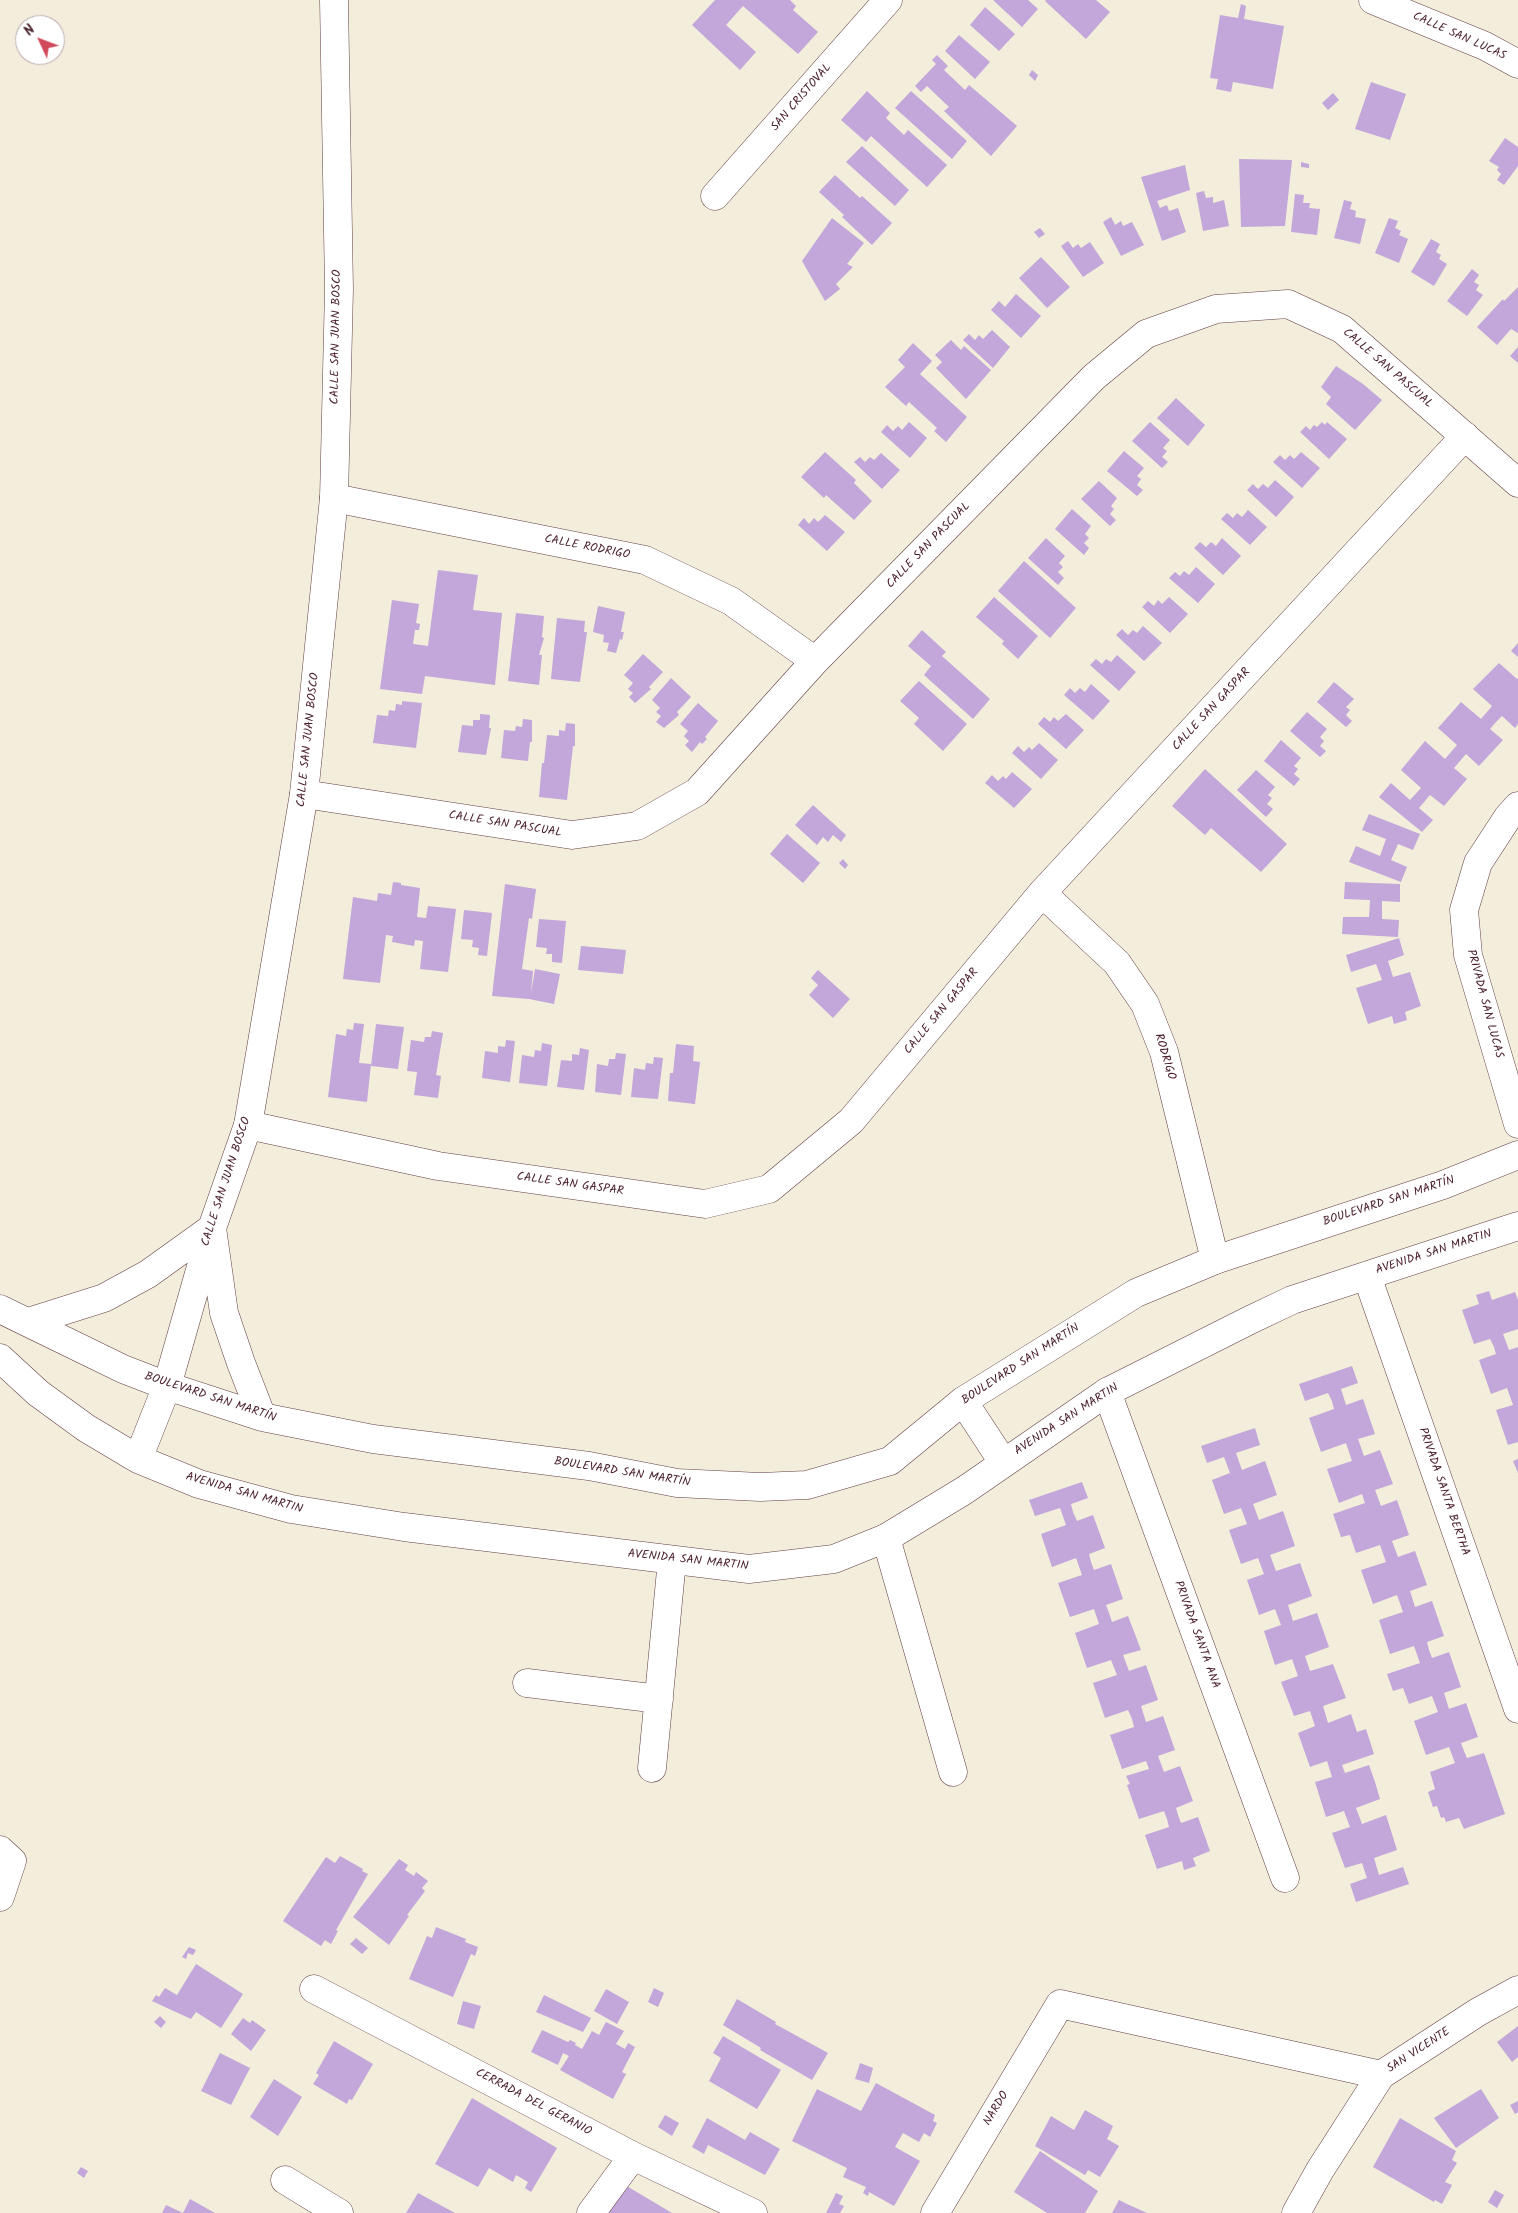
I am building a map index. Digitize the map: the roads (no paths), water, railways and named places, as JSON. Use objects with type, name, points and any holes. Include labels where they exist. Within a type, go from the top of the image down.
[{"type":"street","name":"CALLE SAN JUAN BOSCO","points":[[138,1459],[167,1386],[212,1228],[248,1125],[304,794],[334,498],[339,290],[334,0]]},
{"type":"street","name":"SAN CRISTOVAL","points":[[715,196],[888,0]]},
{"type":"street","name":"CALLE SAN LUCAS","points":[[1373,0],[1485,46],[1518,64]]},
{"type":"street","name":"CALLE SAN PASCUAL","points":[[304,794],[572,835],[637,826],[697,792],[815,662],[1094,377],[1146,334],[1216,309],[1288,304],[1342,329],[1518,483]]},
{"type":"street","name":"CALLE SAN GASPAR","points":[[248,1125],[438,1166],[705,1204],[769,1189],[851,1121],[1042,893],[1466,436]]},
{"type":"street","name":"CALLE RODRIGO","points":[[334,498],[645,560],[731,601],[815,662]]},
{"type":"street","name":"PRIVADA SAN LUCAS","points":[[1518,806],[1478,863],[1464,910],[1468,955],[1518,1124]]},
{"type":"street","name":"RODRIGO","points":[[1042,893],[1117,963],[1145,1004],[1164,1052],[1215,1260]]},
{"type":"street","name":"BOULEVARD SAN MARTÍN","points":[[0,1310],[123,1369],[167,1386],[262,1417],[373,1439],[589,1466],[677,1484],[760,1487],[807,1485],[890,1461],[963,1401],[1136,1293],[1215,1260],[1443,1185],[1518,1155]]},
{"type":"street","name":"AVENIDA SAN MARTIN","points":[[0,1358],[38,1393],[86,1428],[138,1459],[199,1484],[291,1509],[404,1527],[749,1569],[834,1559],[886,1538],[966,1490],[1003,1462],[1107,1392],[1292,1300],[1518,1226]]},
{"type":"street","points":[[28,1322],[104,1298],[148,1274],[212,1228],[224,1312],[262,1417]]},
{"type":"street","name":"PRIVADA SANTA BERTHA","points":[[1367,1276],[1518,1709]]},
{"type":"street","name":"PRIVADA SANTA ANA","points":[[1107,1392],[1285,1878]]},
{"type":"street","points":[[963,1401],[1003,1462]]},
{"type":"street","points":[[886,1538],[952,1772]]},
{"type":"street","points":[[652,1768],[672,1560]]},
{"type":"street","points":[[528,1683],[659,1698]]},
{"type":"street","points":[[0,1850],[12,1861],[2,1894]]},
{"type":"street","name":"CERRADA DEL GERANIO","points":[[314,1989],[633,2156],[753,2213]]},
{"type":"street","name":"SAN VICENTE","points":[[1296,2213],[1320,2170],[1381,2075],[1478,2012],[1518,1990]]},
{"type":"street","name":"NARDO","points":[[935,2213],[1060,2004],[1381,2075]]},
{"type":"street","points":[[591,2213],[633,2156]]},
{"type":"street","points":[[285,2180],[339,2213]]}]
